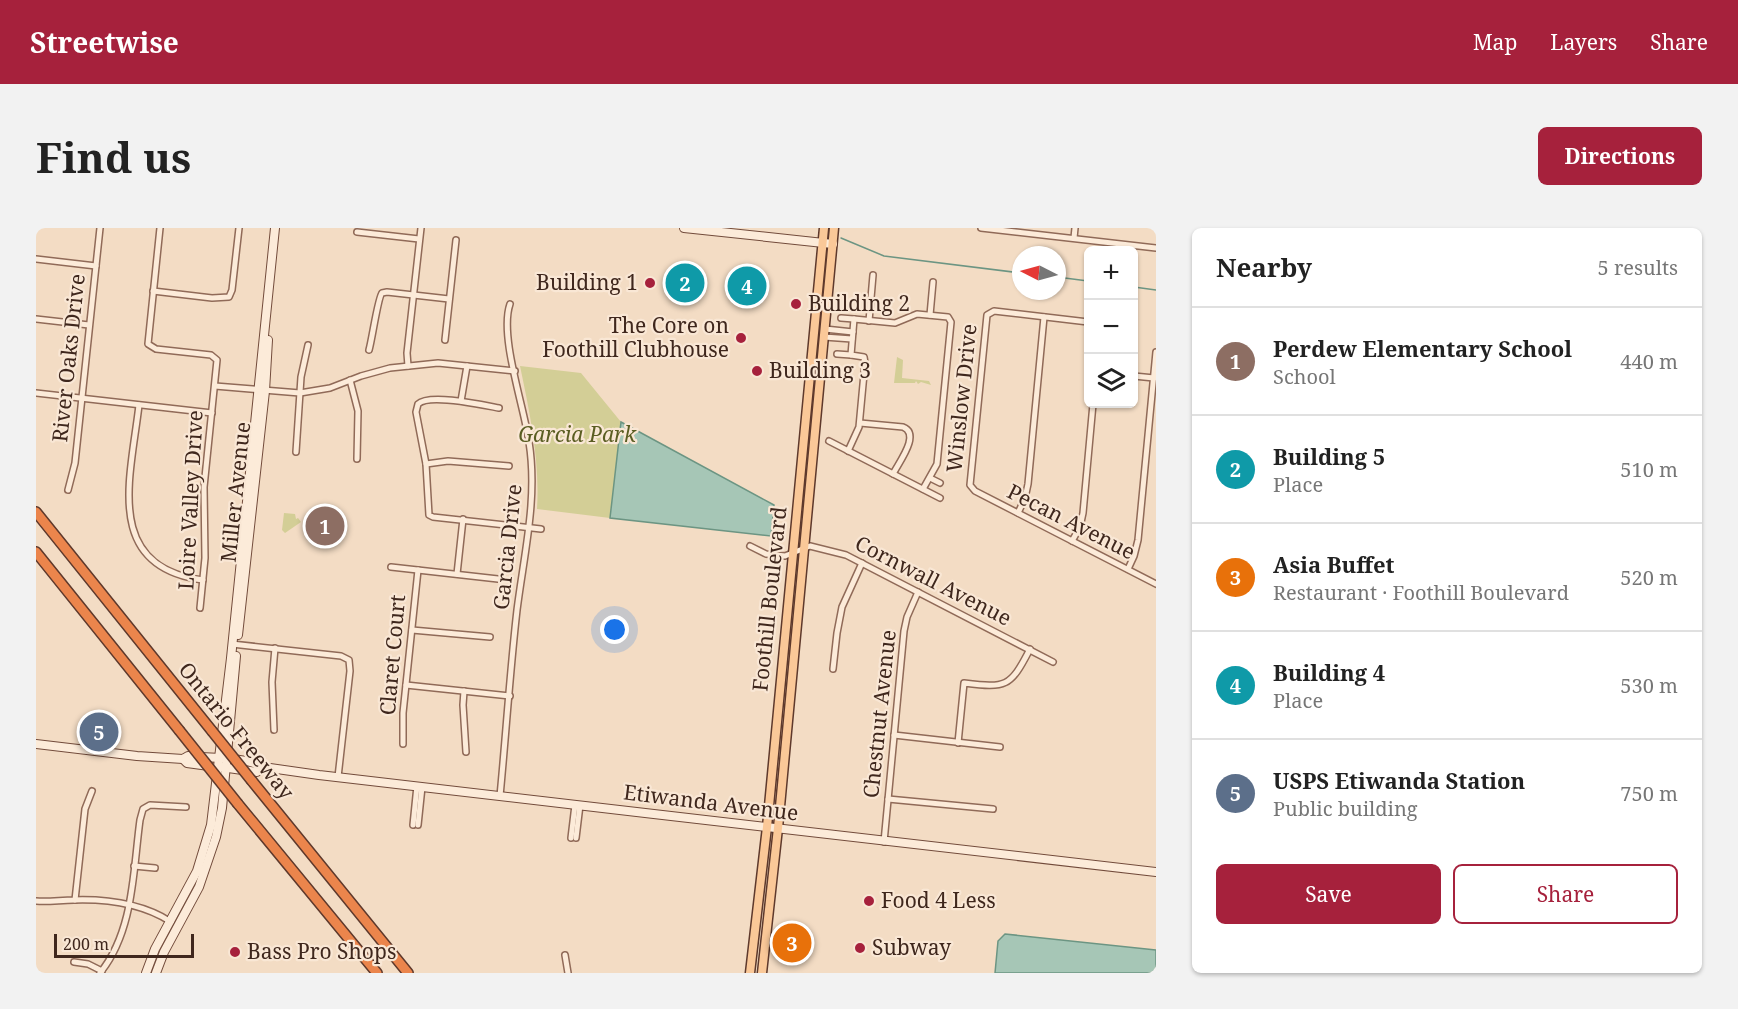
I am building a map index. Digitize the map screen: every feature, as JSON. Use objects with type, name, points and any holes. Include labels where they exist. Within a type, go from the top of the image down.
[{"type":"highway","name":"Ontario Freeway","points":[[36,512],[408,973]]},
{"type":"highway","name":"Ontario Freeway","points":[[36,552],[377,973]]},
{"type":"main road","name":"Miller Avenue","points":[[222,763],[261,391],[275,228]]},
{"type":"main road","name":"Miller Avenue","points":[[261,391],[280,228]]},
{"type":"main road","points":[[684,228],[833,244]]},
{"type":"main road","name":"Foothill Boulevard","points":[[750,973],[767,827],[824,228]]},
{"type":"main road","name":"Foothill Boulevard","points":[[762,973],[778,828],[834,228]]},
{"type":"main road","name":"Etiwanda Avenue","points":[[36,744],[183,759],[187,763],[257,763],[263,767],[338,777],[1156,872]]},
{"type":"main road","points":[[146,973],[155,949],[192,884],[211,825],[222,763]]},
{"type":"main road","points":[[156,973],[164,952],[199,887],[209,862],[222,808],[222,763]]},
{"type":"street","name":"River Oaks Drive","points":[[68,490],[75,463],[100,228]]},
{"type":"street","points":[[160,228],[153,291],[212,297],[229,297],[232,290],[239,228]]},
{"type":"street","points":[[408,366],[407,354],[421,228]]},
{"type":"street","points":[[981,228],[1156,248]]},
{"type":"street","points":[[1074,238],[1075,228]]},
{"type":"street","points":[[357,232],[419,239]]},
{"type":"street","points":[[445,340],[456,240]]},
{"type":"street","points":[[36,259],[96,266]]},
{"type":"street","points":[[869,321],[873,275]]},
{"type":"street","points":[[930,315],[933,282]]},
{"type":"street","name":"Loire Valley Drive","points":[[153,291],[149,346],[211,355],[218,363],[204,487],[206,541],[200,608]]},
{"type":"street","points":[[369,350],[380,294],[387,292],[449,299]]},
{"type":"street","name":"Garcia Drive","points":[[500,796],[517,612],[533,496],[533,467],[506,328],[510,304]]},
{"type":"street","name":"Winslow Drive","points":[[971,488],[985,330],[989,313],[994,311],[1044,317]]},
{"type":"street","points":[[841,318],[895,323],[916,314],[948,317],[951,322],[937,464],[923,489]]},
{"type":"street","points":[[1018,513],[1028,484],[1044,317],[1084,321]]},
{"type":"street","points":[[36,319],[89,325]]},
{"type":"street","points":[[851,355],[854,319]]},
{"type":"street","points":[[824,333],[853,332]]},
{"type":"street","points":[[824,333],[852,341]]},
{"type":"street","points":[[296,452],[300,393],[308,345]]},
{"type":"street","points":[[1128,569],[1137,546],[1156,352]]},
{"type":"street","points":[[837,354],[861,356],[865,359],[860,423],[848,450]]},
{"type":"street","points":[[215,386],[300,393],[330,388],[390,368],[408,366],[438,363],[514,370]]},
{"type":"street","points":[[461,401],[467,366]]},
{"type":"street","points":[[1138,376],[1155,378]]},
{"type":"street","points":[[350,380],[358,411],[357,459]]},
{"type":"street","points":[[36,393],[212,413]]},
{"type":"street","points":[[499,408],[461,401],[425,400],[418,404],[416,412],[426,464],[429,515],[433,518],[463,519],[541,530]]},
{"type":"street","points":[[139,405],[128,503],[133,532],[143,550],[162,568],[179,576],[203,580]]},
{"type":"street","points":[[1072,541],[1080,527],[1083,513],[1093,408]]},
{"type":"street","points":[[860,423],[903,427],[911,433],[910,441],[893,474]]},
{"type":"street","points":[[829,441],[940,498]]},
{"type":"street","points":[[426,464],[448,461],[509,466]]},
{"type":"street","points":[[930,478],[940,483]]},
{"type":"street","name":"Pecan Avenue","points":[[971,488],[1156,584]]},
{"type":"street","points":[[457,574],[463,519]]},
{"type":"street","points":[[750,546],[766,554],[785,556],[793,553]]},
{"type":"street","name":"Cornwall Avenue","points":[[793,553],[810,546],[831,550],[862,563],[1053,662]]},
{"type":"street","points":[[833,669],[842,607],[862,563]]},
{"type":"street","points":[[391,567],[498,579]]},
{"type":"street","name":"Claret Court","points":[[404,744],[403,713],[418,570]]},
{"type":"street","name":"Chestnut Avenue","points":[[884,842],[905,626],[918,592]]},
{"type":"street","points":[[412,630],[490,637]]},
{"type":"street","points":[[234,645],[341,656],[349,660],[350,671],[338,777]]},
{"type":"street","points":[[274,730],[272,682],[275,648]]},
{"type":"street","points":[[958,742],[964,683],[989,686],[1005,683],[1019,671],[1030,649]]},
{"type":"street","points":[[406,685],[510,696]]},
{"type":"street","points":[[464,691],[466,752]]},
{"type":"street","points":[[894,735],[1000,747]]},
{"type":"street","points":[[415,825],[420,786]]},
{"type":"street","points":[[75,900],[85,809],[92,791]]},
{"type":"street","points":[[888,799],[993,809]]},
{"type":"street","points":[[574,838],[578,805]]},
{"type":"street","points":[[74,962],[88,964],[101,972],[112,955],[127,919],[141,813],[145,806],[186,807]]},
{"type":"street","points":[[134,866],[155,868]]},
{"type":"street","points":[[36,902],[75,900],[129,905],[156,912],[179,926]]},
{"type":"street","points":[[565,955],[568,973]]},
{"type":"green space","points":[[897,357],[903,360],[902,378],[929,381],[931,385],[921,382],[918,384],[916,381],[915,383],[894,383]]},
{"type":"green space","name":"Garcia Park","points":[[520,366],[581,373],[621,422],[610,518],[537,509],[536,455]]},
{"type":"green space","points":[[284,513],[295,514],[296,519],[298,518],[301,522],[285,533],[282,530]]},
{"type":"shaded area","points":[[621,422],[774,505],[771,536],[610,518]]},
{"type":"shaded area","points":[[1005,934],[1156,950],[1156,973],[995,973],[998,941]]},
{"type":"waterway","points":[[841,238],[884,256],[1012,272]]},
{"type":"waterway","points":[[1066,278],[1084,280]]},
{"type":"waterway","points":[[1138,288],[1156,290]]},
{"type":"place","name":"Building 1","points":[[650,283]]},
{"type":"place","name":"Building 5","points":[[685,283]]},
{"type":"place","name":"Building 4","points":[[747,286]]},
{"type":"place","name":"Building 2","points":[[796,304]]},
{"type":"place","name":"The Core on Foothill Clubhouse","points":[[741,338]]},
{"type":"place","name":"Building 3","points":[[757,371]]},
{"type":"place","name":"Perdew Elementary School","points":[[325,526]]},
{"type":"place","name":"USPS Etiwanda Station","points":[[99,732]]},
{"type":"place","name":"Food 4 Less","points":[[869,901]]},
{"type":"place","name":"Asia Buffet","points":[[792,943]]},
{"type":"place","name":"Subway","points":[[860,948]]},
{"type":"place","name":"Bass Pro Shops","points":[[235,952]]}]
